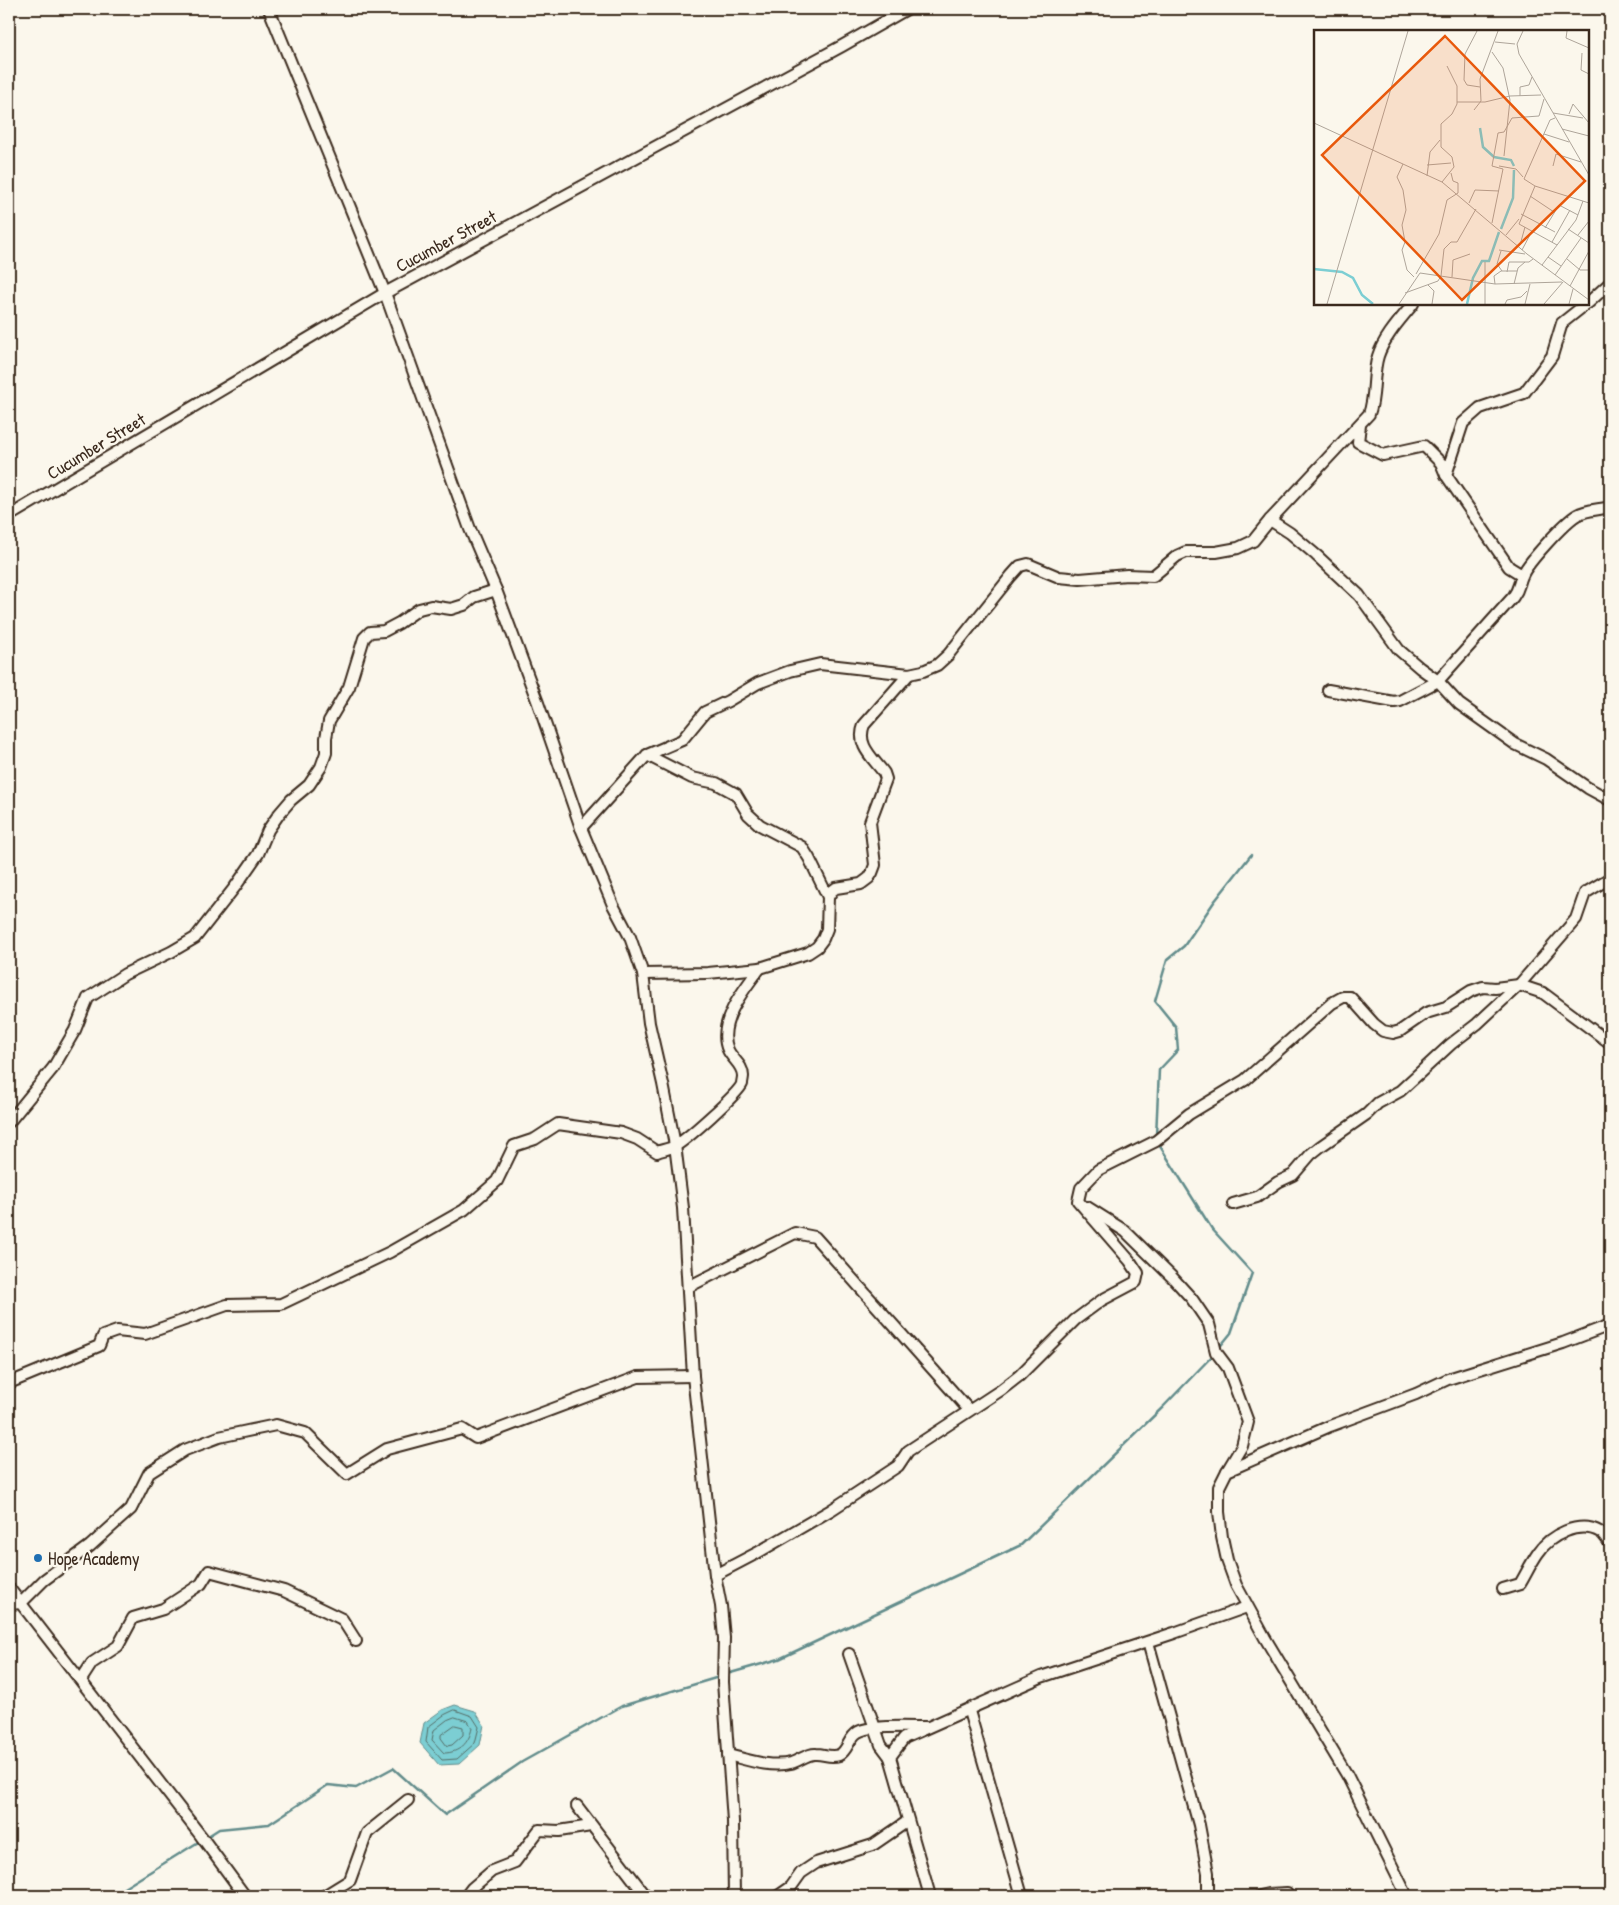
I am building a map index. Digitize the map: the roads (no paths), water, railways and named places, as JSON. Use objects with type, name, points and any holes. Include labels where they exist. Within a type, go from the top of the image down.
[{"type":"street","points":[[269,9],[385,293],[470,528],[496,590],[538,704],[581,828],[613,905],[630,938],[643,974],[648,1023],[664,1084],[676,1146],[683,1208],[693,1376],[715,1575],[721,1606],[724,1638],[723,1682],[733,1822],[734,1896]]},
{"type":"street","name":"Cucumber Street","points":[[9,516],[385,293],[907,9]]},
{"type":"street","points":[[1589,301],[1610,284]]},
{"type":"street","points":[[581,828],[648,755],[682,740],[705,712],[758,683],[790,670],[820,664],[909,674],[937,665],[948,655],[994,595],[1020,566],[1028,564],[1059,577],[1080,579],[1127,575],[1153,576],[1177,556],[1186,552],[1216,552],[1238,548],[1253,541],[1270,520],[1369,414],[1373,404],[1378,357],[1395,327],[1412,305]]},
{"type":"street","points":[[1446,475],[1463,423],[1480,408],[1524,393],[1552,356],[1562,323],[1584,305]]},
{"type":"street","points":[[1360,425],[1358,442],[1383,455],[1424,446],[1441,463],[1446,475],[1509,567],[1522,575]]},
{"type":"street","points":[[1328,690],[1394,702],[1400,701],[1438,680],[1513,596],[1520,586],[1522,575],[1540,551],[1574,516],[1586,511],[1610,507]]},
{"type":"street","points":[[1270,520],[1303,544],[1359,595],[1399,650],[1438,680],[1459,704],[1515,744],[1546,759],[1588,788],[1610,800]]},
{"type":"street","points":[[9,1122],[53,1068],[75,1030],[88,998],[124,974],[171,952],[195,938],[235,887],[258,854],[268,830],[279,814],[309,785],[321,767],[326,752],[329,722],[349,687],[364,638],[370,632],[384,631],[419,609],[431,606],[451,609],[464,605],[474,597],[496,590]]},
{"type":"street","points":[[828,897],[836,888],[861,884],[869,878],[875,865],[870,822],[886,779],[884,773],[862,743],[860,734],[864,725],[909,674]]},
{"type":"street","points":[[643,974],[708,973],[760,968],[808,953],[817,947],[827,929],[828,897],[802,846],[760,826],[748,814],[736,794],[716,783],[692,778],[648,755]]},
{"type":"street","points":[[1234,1204],[1257,1197],[1278,1182],[1293,1175],[1311,1154],[1367,1114],[1378,1103],[1400,1090],[1451,1044],[1477,1024],[1519,986],[1576,919],[1585,893],[1610,878]]},
{"type":"street","points":[[9,1382],[99,1346],[103,1336],[117,1331],[144,1334],[227,1305],[281,1304],[390,1252],[464,1210],[497,1181],[514,1146],[535,1139],[558,1124],[621,1134],[637,1140],[657,1152],[676,1146],[732,1097],[742,1084],[743,1074],[738,1063],[728,1050],[725,1032],[737,999],[760,968]]},
{"type":"street","points":[[1078,1202],[1081,1188],[1098,1170],[1156,1140],[1189,1114],[1245,1080],[1332,1003],[1343,997],[1350,996],[1374,1024],[1383,1031],[1393,1033],[1400,1031],[1426,1013],[1446,1007],[1471,991],[1483,987],[1519,986],[1543,994],[1610,1043]]},
{"type":"street","points":[[715,1575],[831,1510],[898,1466],[908,1450],[1018,1376],[1075,1320],[1102,1300],[1136,1282],[1138,1273],[1130,1260],[1078,1202]]},
{"type":"street","points":[[1078,1202],[1125,1231],[1192,1299],[1209,1324],[1216,1352],[1228,1368],[1248,1422],[1242,1446],[1219,1487],[1222,1538],[1227,1560],[1247,1607],[1347,1775],[1407,1896]]},
{"type":"street","points":[[688,1287],[795,1233],[815,1237],[969,1410]]},
{"type":"street","points":[[1227,1471],[1330,1426],[1416,1394],[1448,1379],[1563,1343],[1610,1325]]},
{"type":"street","points":[[9,1604],[21,1604],[44,1580],[90,1546],[131,1509],[149,1473],[186,1450],[219,1437],[276,1425],[306,1433],[347,1474],[387,1448],[462,1429],[476,1438],[638,1377],[693,1376]]},
{"type":"street","points":[[1503,1590],[1520,1584],[1538,1552],[1557,1535],[1570,1529],[1587,1528],[1601,1532],[1610,1543]]},
{"type":"street","points":[[81,1680],[92,1663],[118,1646],[133,1618],[163,1609],[201,1584],[208,1571],[284,1592],[342,1619],[356,1640]]},
{"type":"street","points":[[9,1588],[246,1896]]},
{"type":"street","points":[[890,1757],[904,1738],[1041,1678],[1247,1607]]},
{"type":"street","points":[[1148,1642],[1199,1825],[1208,1873],[1208,1896]]},
{"type":"street","points":[[849,1654],[881,1745],[890,1757],[930,1896]]},
{"type":"street","points":[[969,1711],[1022,1896]]},
{"type":"street","points":[[728,1755],[769,1765],[791,1763],[816,1753],[828,1757],[840,1754],[846,1749],[850,1739],[857,1732],[867,1728],[932,1727]]},
{"type":"street","points":[[324,1896],[350,1880],[367,1833],[408,1800]]},
{"type":"street","points":[[577,1806],[646,1896]]},
{"type":"street","points":[[778,1896],[791,1887],[801,1873],[816,1863],[873,1845],[908,1821]]},
{"type":"street","points":[[466,1896],[472,1888],[492,1871],[515,1862],[540,1830],[559,1831],[592,1826]]},
{"type":"street","points":[[1260,1896],[1287,1893],[1289,1896]]},
{"type":"water","points":[[455,1705],[475,1711],[484,1725],[480,1745],[459,1764],[439,1765],[420,1743],[424,1723],[442,1710]]},
{"type":"waterway","points":[[1156,1136],[1159,1070],[1178,1050],[1176,1027],[1155,1001],[1167,960],[1184,946],[1214,902],[1251,855]]},
{"type":"waterway","points":[[1158,1143],[1212,1229],[1252,1273],[1231,1333],[1218,1349]]},
{"type":"waterway","points":[[727,1674],[779,1659],[1021,1545],[1163,1407],[1215,1353]]},
{"type":"waterway","points":[[205,1838],[219,1829],[269,1824],[328,1785],[356,1788],[393,1768],[445,1815],[522,1762],[622,1706],[719,1677]]},
{"type":"waterway","points":[[111,1896],[200,1841]]},
{"type":"place","name":"Hope Academy","points":[[38,1558]]}]
